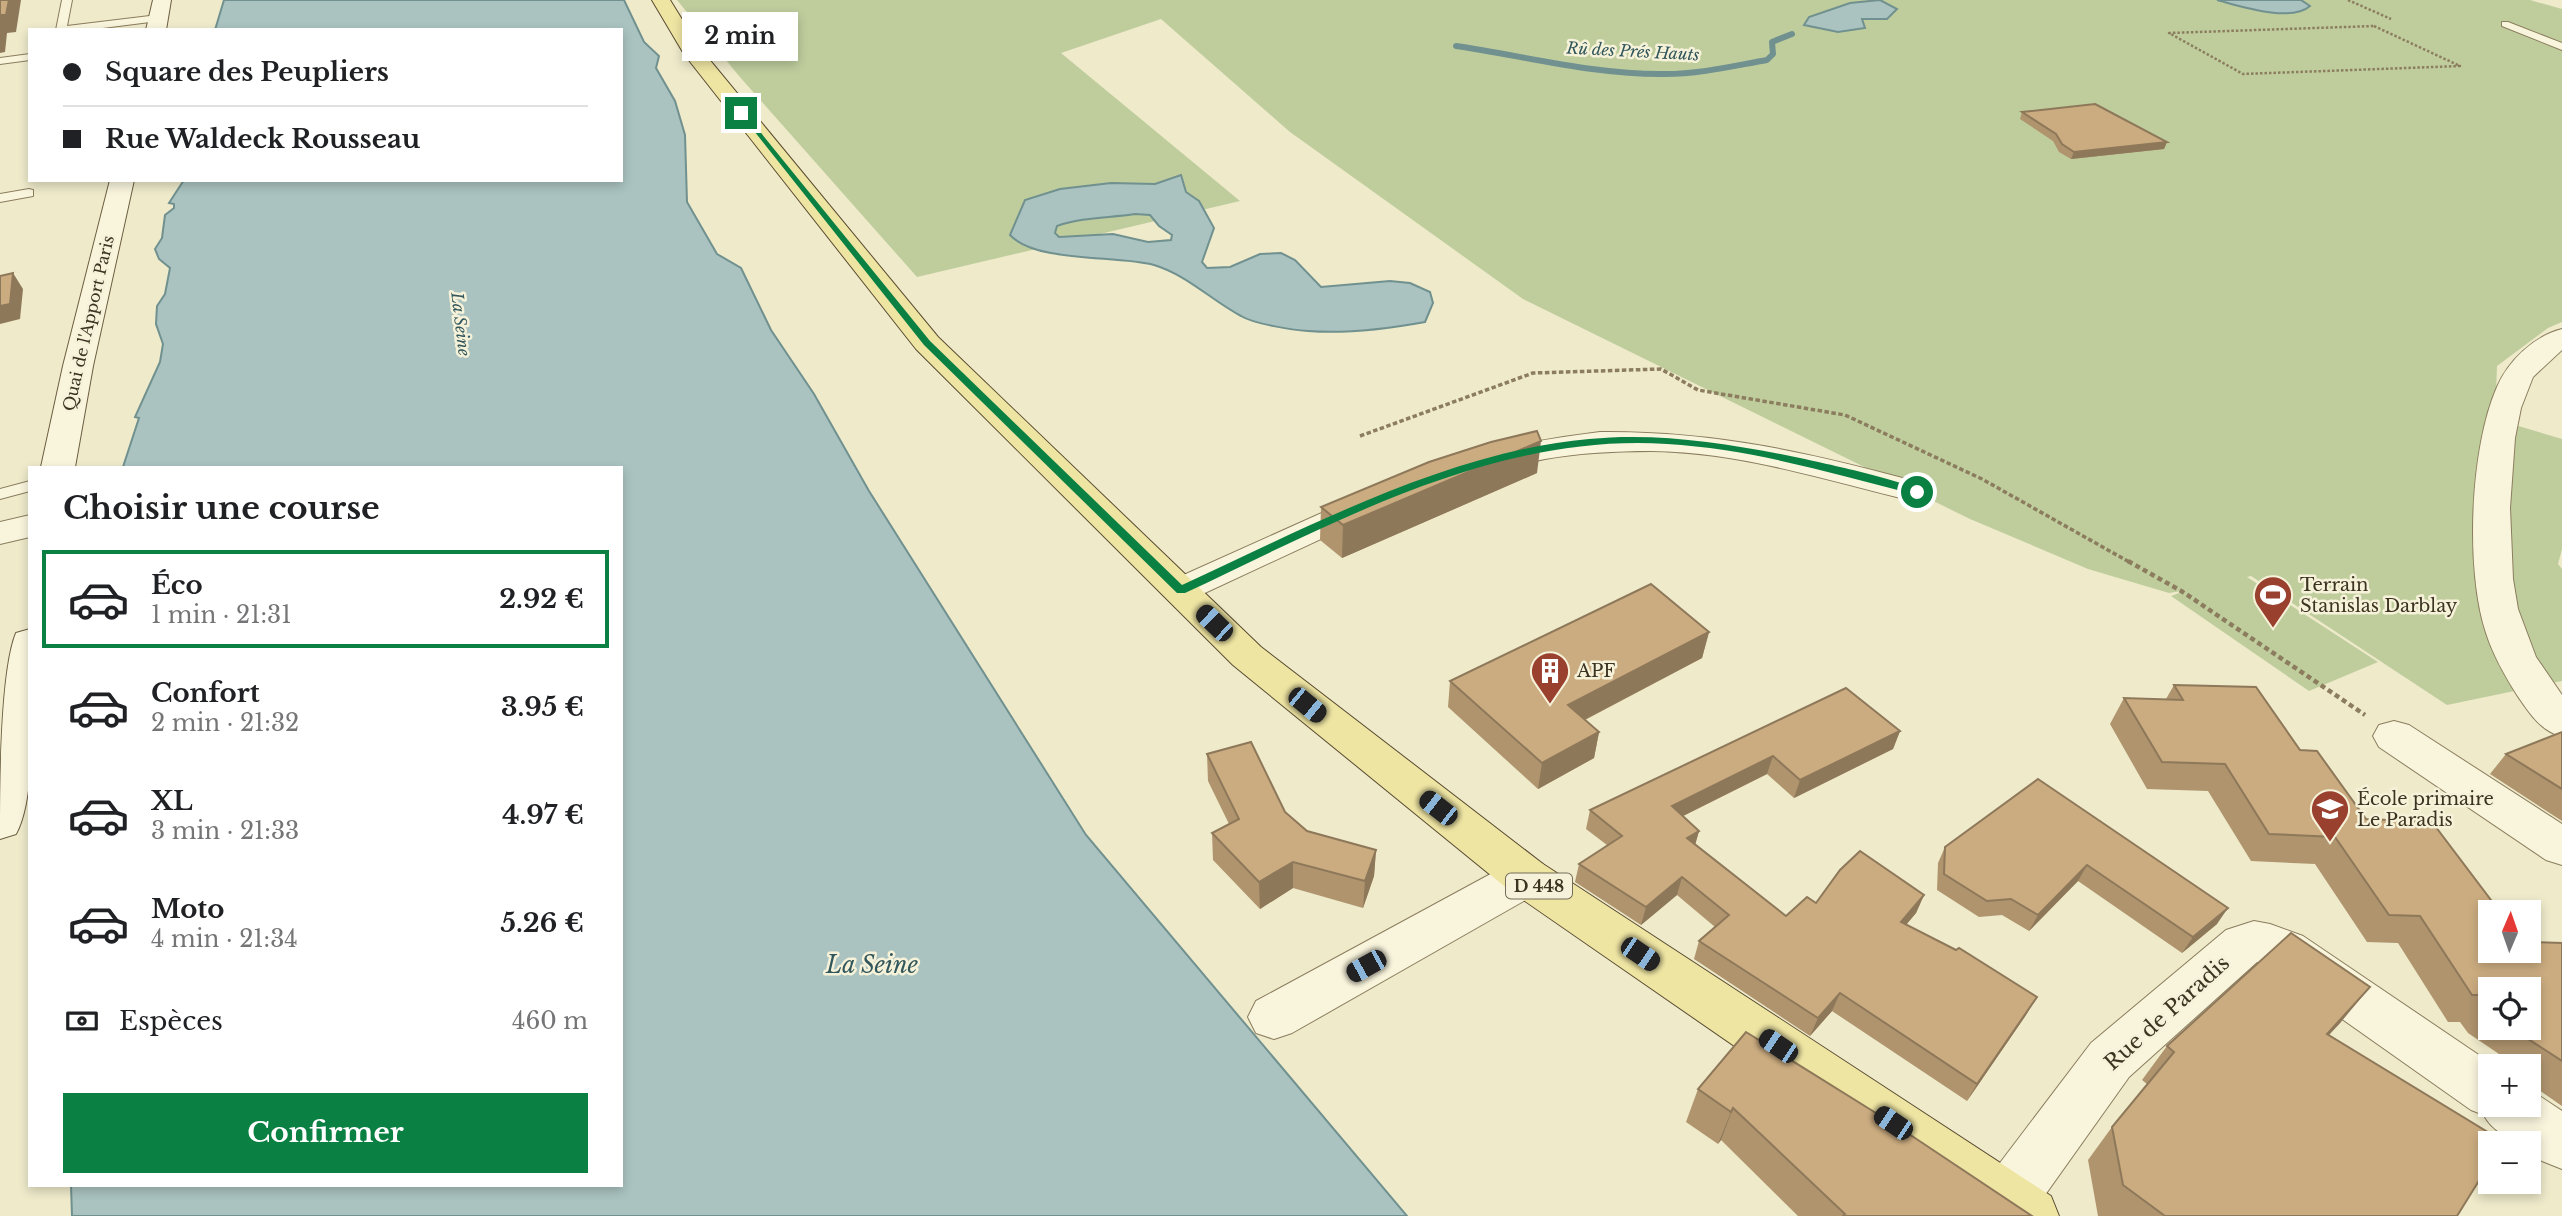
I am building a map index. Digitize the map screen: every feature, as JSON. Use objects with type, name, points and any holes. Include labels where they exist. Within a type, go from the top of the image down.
[{"type":"main road","name":"D 448","points":[[661,0],[691,50],[927,343],[1247,656],[1526,877],[2019,1208]]},
{"type":"street","name":"Quai de l'Apport Paris","points":[[58,466],[78,366],[122,182]]},
{"type":"street","points":[[2560,719],[2533,687],[2504,631],[2495,575],[2491,522],[2499,435],[2512,388],[2526,365],[2562,338]]},
{"type":"street","points":[[1457,472],[1529,450],[1578,443],[1666,441],[1747,450],[1810,463],[1917,492]]},
{"type":"street","points":[[1181,590],[1352,511],[1391,496]]},
{"type":"street","points":[[0,533],[28,526]]},
{"type":"street","points":[[0,822],[28,654]]},
{"type":"street","points":[[2394,736],[2562,847]]},
{"type":"street","points":[[1274,1017],[1526,877]]},
{"type":"street","name":"Rue de Paradis","points":[[2019,1208],[2110,1060],[2243,944],[2262,942],[2285,951],[2478,1085]]},
{"type":"street","points":[[2525,1117],[2562,1143]]},
{"type":"lane","points":[[61,28],[67,0]]},
{"type":"lane","points":[[75,28],[159,16]]},
{"type":"lane","points":[[2505,24],[2562,47]]},
{"type":"lane","points":[[0,61],[28,57]]},
{"type":"lane","points":[[0,198],[29,192]]},
{"type":"lane","points":[[0,494],[28,486]]},
{"type":"path","points":[[2347,0],[2391,19]]},
{"type":"path","points":[[2374,26],[2460,66],[2243,75],[2169,33],[2374,26]]},
{"type":"green space","points":[[677,0],[2530,0],[2562,9],[2562,322],[2548,328],[2497,366],[2495,419],[2562,439],[2562,549],[2558,564],[2562,569],[2562,681],[2447,705],[2251,576],[2247,577],[2378,662],[2309,691],[2171,596],[2187,590],[2169,593],[2088,569],[1970,519],[1523,299],[1290,132],[1161,19],[1061,53],[1240,201],[917,277],[739,76]]},
{"type":"water","name":"La Seine","points":[[224,0],[624,0],[644,42],[659,56],[656,68],[675,101],[685,135],[687,202],[717,254],[741,268],[771,330],[814,394],[869,491],[1086,835],[1407,1216],[72,1216],[71,1187],[623,1187],[623,466],[123,466],[139,418],[135,417],[160,362],[163,344],[156,324],[157,306],[165,294],[170,268],[159,259],[155,249],[162,238],[165,215],[174,208],[174,204],[169,203],[183,182],[623,182],[623,28],[216,28]]},
{"type":"water","points":[[1880,0],[1897,9],[1887,19],[1862,19],[1865,28],[1838,32],[1804,25],[1809,17],[1850,3]]},
{"type":"water","points":[[2217,0],[2301,0],[2310,6],[2301,11],[2278,13]]},
{"type":"water","points":[[1181,175],[1186,192],[1199,201],[1214,228],[1202,262],[1207,268],[1230,267],[1260,254],[1281,253],[1295,260],[1321,287],[1390,281],[1410,283],[1430,292],[1433,303],[1425,322],[1382,329],[1337,332],[1274,326],[1241,316],[1166,269],[1138,262],[1078,257],[1038,250],[1022,244],[1010,235],[1025,200],[1060,189],[1111,183],[1155,184]],"holes":[[[1135,214],[1150,215],[1172,235],[1171,240],[1148,242],[1113,234],[1059,237],[1055,233],[1057,226],[1076,221]]]},
{"type":"building","points":[[0,0],[9,0],[6,15],[0,15]]},
{"type":"building","points":[[2095,104],[2167,142],[2074,152],[2062,144],[2056,134],[2022,112]]},
{"type":"building","points":[[13,273],[10,304],[0,306],[0,276]]},
{"type":"building","points":[[1537,431],[1541,441],[1343,525],[1321,507],[1429,462],[1491,442]]},
{"type":"building","name":"APF","points":[[1651,584],[1709,632],[1568,705],[1599,732],[1542,763],[1450,681]]},
{"type":"building","points":[[2174,685],[2256,687],[2300,750],[2317,751],[2366,819],[2432,822],[2491,900],[2478,900],[2478,963],[2541,963],[2541,942],[2562,943],[2562,1061],[2530,1040],[2541,1040],[2541,977],[2478,977],[2478,995],[2472,995],[2420,916],[2389,915],[2335,837],[2269,834],[2225,764],[2162,762],[2124,698],[2183,700]]},
{"type":"building","points":[[1846,688],[1900,731],[1800,780],[1773,756],[1672,806],[1699,831],[1687,838],[1786,916],[1807,897],[1816,903],[1840,870],[1860,851],[1924,895],[1901,922],[1956,950],[1959,948],[2037,997],[1977,1084],[1840,993],[1818,1018],[1699,941],[1729,915],[1682,877],[1646,907],[1579,864],[1622,836],[1590,810]]},
{"type":"building","points":[[2562,732],[2562,789],[2506,754]]},
{"type":"building","points":[[1251,742],[1285,812],[1307,831],[1376,850],[1365,881],[1293,862],[1259,882],[1212,833],[1239,819],[1207,754]]},
{"type":"building","points":[[2038,779],[2228,908],[2193,937],[2087,865],[2038,915],[2011,899],[1987,901],[1944,874],[1945,847]]},
{"type":"building","points":[[2291,933],[2370,987],[2327,1034],[2486,1131],[2478,1131],[2478,1182],[2457,1216],[2165,1216],[2123,1185],[2112,1127],[2174,1052],[2167,1046]]},
{"type":"building","points":[[1746,1032],[1900,1128],[2032,1216],[1843,1216],[1845,1214],[1733,1108],[1731,1112],[1698,1089]]},
{"type":"waterway","name":"Rû des Prés Hauts","points":[[1456,46],[1586,68],[1678,74],[1767,60],[1773,54],[1772,42],[1792,34]]},
{"type":"place","name":"Terrain Stanislas Darblay","points":[[2273,629]]},
{"type":"place","name":"APF","points":[[1550,705]]},
{"type":"place","name":"École primaire Le Paradis","points":[[2330,843]]},
{"type":"route","points":[[741,113],[927,343],[1181,590],[1352,511],[1470,467],[1529,450],[1590,441],[1666,441],[1747,450],[1810,463],[1917,492]]}]
